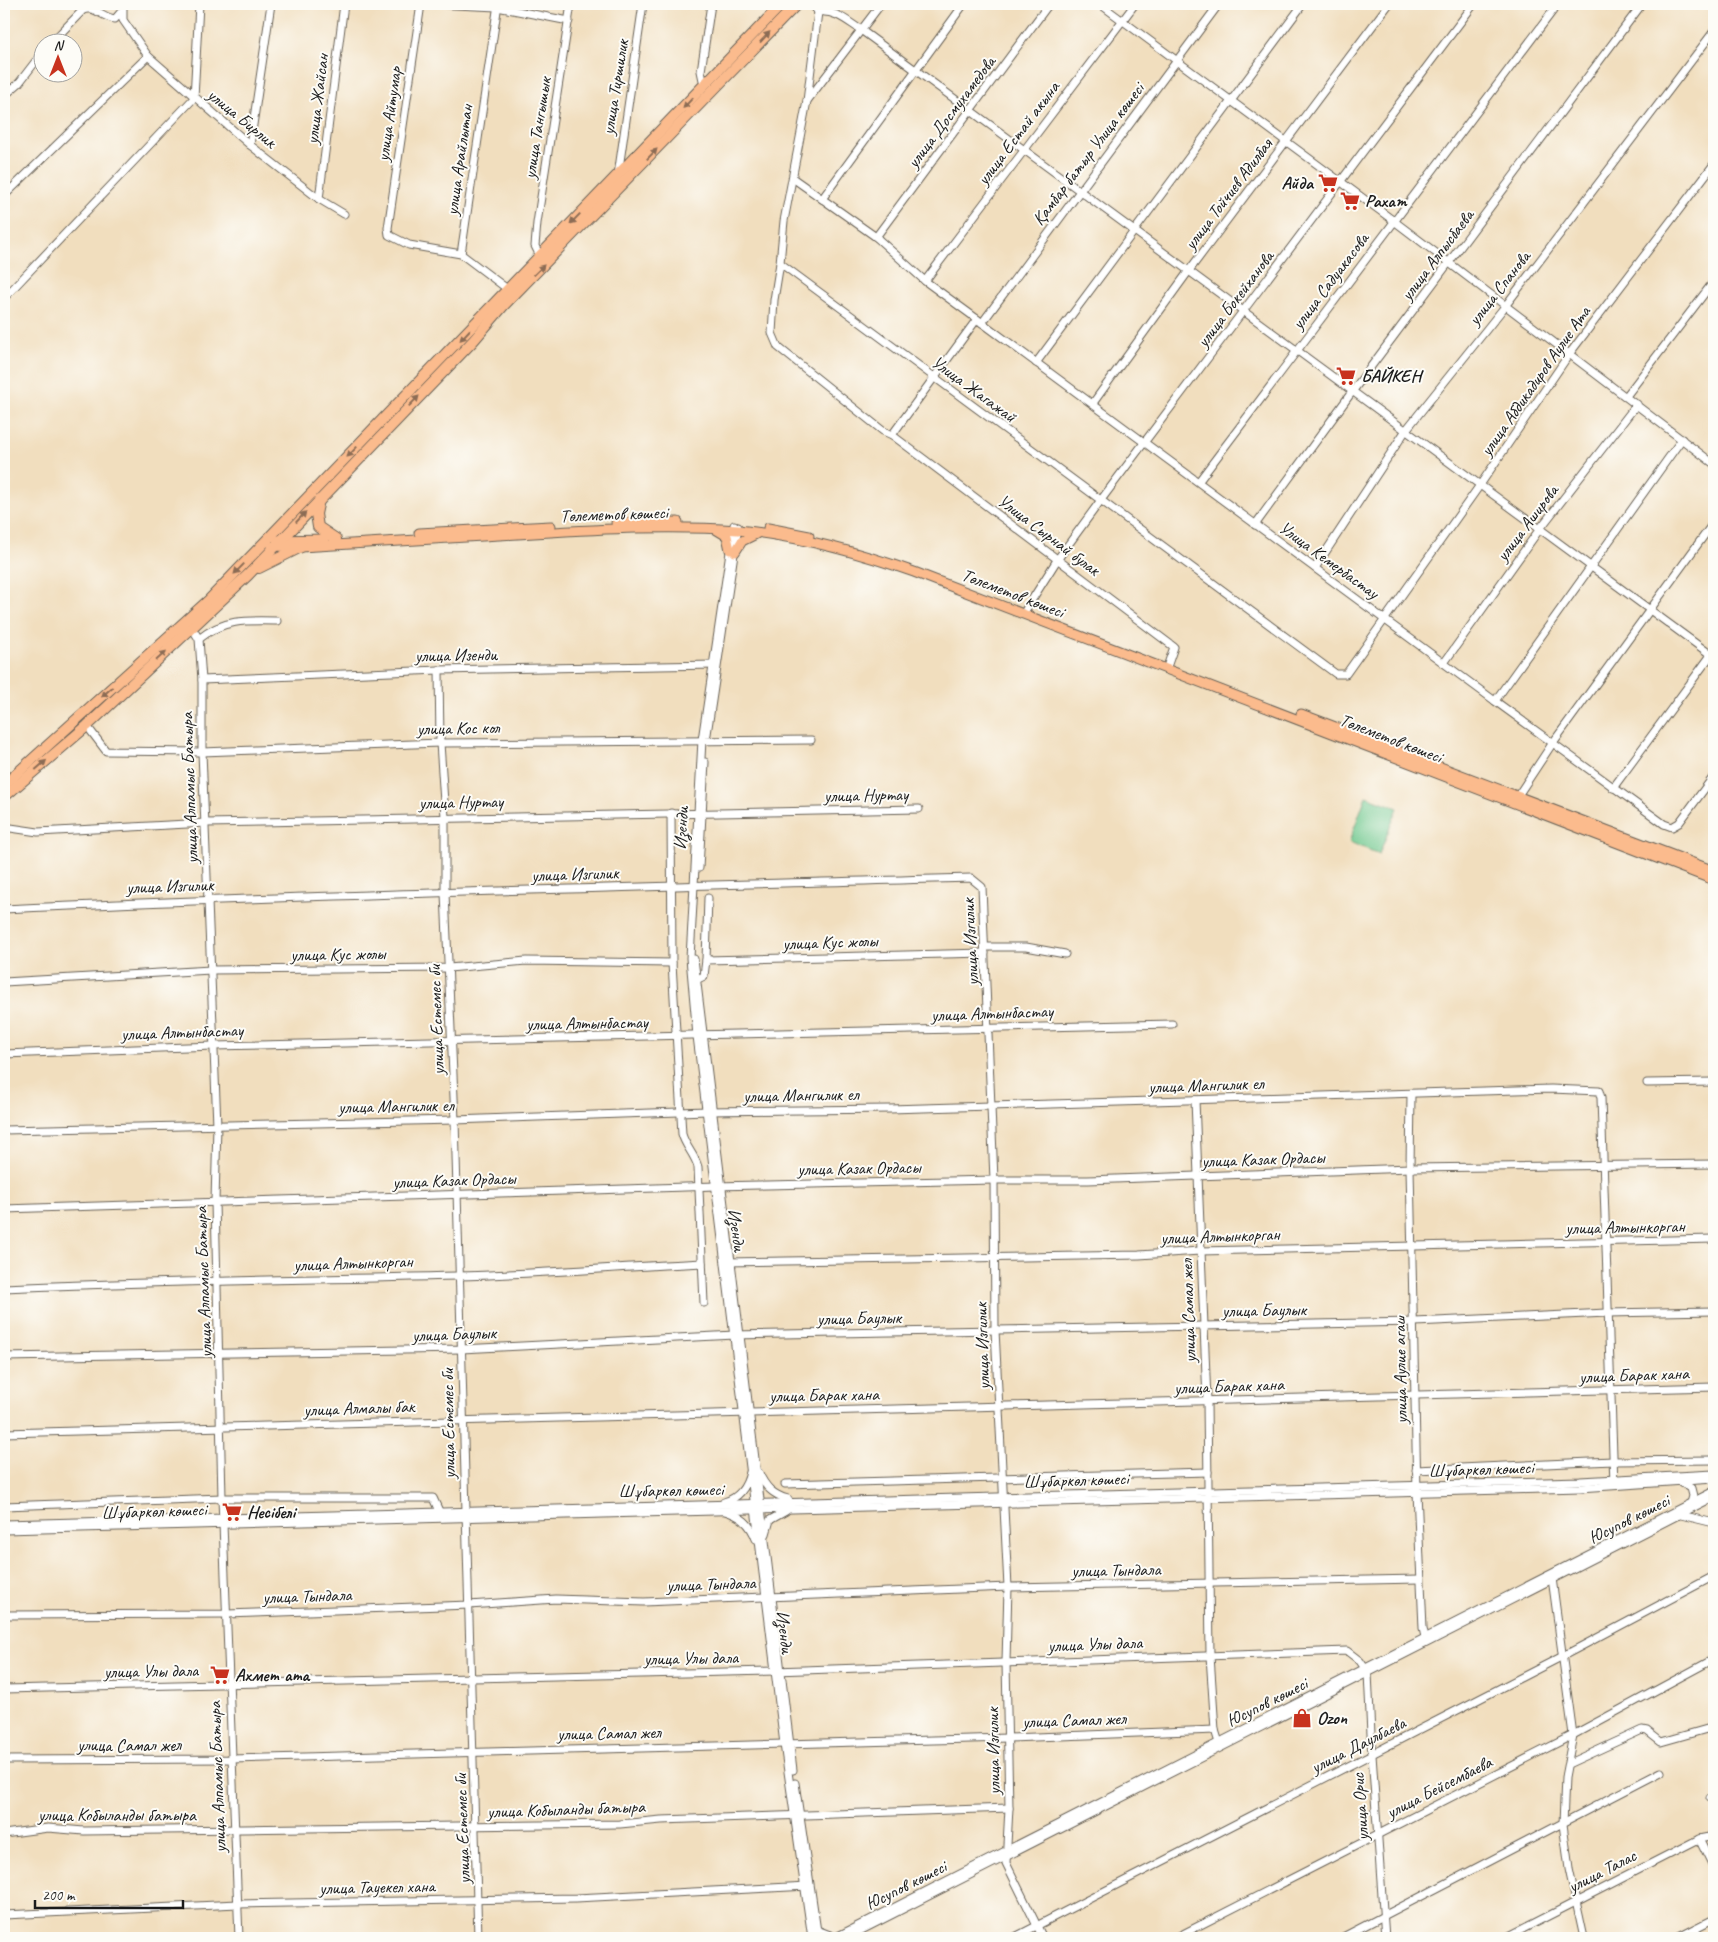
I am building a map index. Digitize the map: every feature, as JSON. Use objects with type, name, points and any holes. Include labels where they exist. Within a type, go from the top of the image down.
[{"type":"highway","points":[[4,785],[319,498],[511,291],[540,256],[782,4]]},
{"type":"highway","points":[[4,797],[86,726],[248,575],[271,543],[511,291],[797,4]]},
{"type":"highway","points":[[319,498],[316,514],[318,527],[336,539]]},
{"type":"highway","points":[[248,575],[279,556],[301,547]]},
{"type":"main road","name":"Төлеметов көшесі","points":[[271,543],[638,522],[790,532],[867,550],[1515,799]]},
{"type":"main road","name":"Төлеметов көшесі","points":[[271,543],[301,547],[582,530],[736,528],[817,544],[880,560],[1168,664],[1713,877]]},
{"type":"main road","points":[[710,529],[724,532],[729,540],[732,551]]},
{"type":"main road","points":[[732,551],[742,540],[761,533]]},
{"type":"street","points":[[62,32],[83,10],[88,8],[106,18],[115,19],[122,12],[123,4]]},
{"type":"street","name":"улица Бирлик","points":[[194,98],[199,4]]},
{"type":"street","points":[[250,145],[272,4]]},
{"type":"street","name":"улица Жайсан","points":[[319,199],[344,4]]},
{"type":"street","name":"улица Айтумар","points":[[420,4],[388,228],[390,235],[409,245],[461,254]]},
{"type":"street","points":[[434,4],[498,6],[569,21]]},
{"type":"street","name":"улица Тангышык","points":[[540,256],[535,246],[537,223],[571,4]]},
{"type":"street","name":"улица Тиршилик","points":[[618,175],[643,4]]},
{"type":"street","points":[[704,85],[701,71],[711,4]]},
{"type":"street","points":[[812,4],[818,12],[827,11],[838,14],[861,30],[1243,313],[1406,430],[1539,530],[1713,654],[1613,788]]},
{"type":"street","points":[[807,101],[881,4]]},
{"type":"street","points":[[822,199],[964,4]]},
{"type":"street","name":"улица Досмухамедова","points":[[876,237],[1050,4]]},
{"type":"street","points":[[1100,4],[1394,220],[1449,264],[1627,395],[1714,464]]},
{"type":"street","name":"улица Естай акына","points":[[925,281],[1135,4]]},
{"type":"street","name":"Қамбар батыр Улица көшесі","points":[[892,435],[1219,4]]},
{"type":"street","points":[[1036,363],[1303,4]]},
{"type":"street","name":"улица Тойчиев Адилбая","points":[[1093,403],[1188,272],[1389,4]]},
{"type":"street","name":"улица Бокейханова","points":[[1024,611],[1057,560],[1101,500],[1146,443],[1474,4]]},
{"type":"street","name":"улица Садуакасова","points":[[1199,481],[1558,4]]},
{"type":"street","name":"улица Алпысбаева","points":[[1256,525],[1353,391],[1642,4]]},
{"type":"street","name":"улица Арайлытан","points":[[461,254],[498,6]]},
{"type":"street","name":"улица Бирлик","points":[[122,12],[123,20],[148,56],[166,70],[194,98],[319,199],[344,214]]},
{"type":"street","name":"Улица Сырнай булак","points":[[818,12],[807,101],[794,179],[784,221],[774,300],[772,333],[778,347],[830,391],[883,431],[892,435],[1174,647],[1168,664]]},
{"type":"street","name":"улица Спанова","points":[[1315,568],[1406,430],[1506,305],[1714,31]]},
{"type":"street","points":[[4,196],[148,56]]},
{"type":"street","points":[[4,96],[19,82],[32,66]]},
{"type":"street","points":[[4,298],[194,98]]},
{"type":"street","name":"улица Абдикадиров Аулие Ата","points":[[1386,619],[1570,353],[1714,164]]},
{"type":"street","name":"Улица Кемербастау","points":[[794,179],[876,237],[925,281],[1386,619],[1552,744],[1664,824],[1672,827],[1679,823],[1714,776]]},
{"type":"street","points":[[461,254],[511,291]]},
{"type":"street","name":"Улица Жагажай","points":[[780,263],[934,379],[1336,674],[1346,674],[1386,619]]},
{"type":"street","points":[[1627,395],[1714,281]]},
{"type":"street","name":"улица Аширова","points":[[1444,663],[1539,530],[1637,404]]},
{"type":"street","points":[[1496,702],[1590,566],[1682,439]]},
{"type":"street","points":[[1515,799],[1552,744],[1714,522]]},
{"type":"street","name":"Изенди","points":[[736,528],[704,740],[690,958],[747,1412],[777,1671],[797,1816],[818,1938]]},
{"type":"street","points":[[199,640],[219,625],[253,620],[277,621]]},
{"type":"street","name":"улица Алпамыс Батыра","points":[[192,628],[199,640],[202,680],[202,752],[216,1125],[215,1202],[219,1280],[222,1498],[238,1938]]},
{"type":"street","name":"улица Изенди","points":[[202,680],[439,670],[714,665]]},
{"type":"street","name":"улица Естемес би","points":[[439,670],[440,743],[445,817],[445,893],[453,1040],[465,1513],[479,1900],[478,1938]]},
{"type":"street","name":"улица Кос кол","points":[[86,726],[106,751],[202,752],[440,743],[811,740]]},
{"type":"street","name":"улица Нуртау","points":[[4,827],[38,832],[206,823],[919,809]]},
{"type":"street","points":[[671,813],[672,963],[675,1036],[682,1112],[682,1134],[685,1144],[696,1160],[699,1187],[704,1303]]},
{"type":"street","name":"улица Изгилик","points":[[4,909],[207,900],[971,878],[982,886],[994,1180],[995,1330],[1008,1586],[1006,1662],[1009,1808],[1008,1869],[1043,1938]]},
{"type":"street","points":[[694,981],[704,976],[708,898]]},
{"type":"street","name":"улица Кус жолы","points":[[706,960],[1026,947],[1065,954]]},
{"type":"street","name":"улица Кус жолы","points":[[4,982],[210,970],[449,968],[526,962],[672,963]]},
{"type":"street","name":"улица Алтынбастау","points":[[4,1054],[212,1046],[989,1030],[1065,1025],[1172,1024]]},
{"type":"street","points":[[1647,1083],[1714,1082]]},
{"type":"street","name":"улица Мангилик ел","points":[[4,1130],[455,1120],[709,1111],[890,1109],[991,1104],[1551,1089],[1599,1091],[1601,1098],[1603,1166]]},
{"type":"street","name":"улица Аулие агаш","points":[[1411,1094],[1410,1168],[1415,1322],[1416,1470],[1420,1579],[1426,1642]]},
{"type":"street","name":"улица Самал жел","points":[[1195,1100],[1200,1176],[1200,1251],[1207,1401],[1210,1656],[1215,1730],[1220,1746]]},
{"type":"street","name":"улица Казак Ордасы","points":[[4,1209],[719,1186],[994,1180],[1088,1180],[1410,1168],[1714,1164]]},
{"type":"street","points":[[1603,1166],[1614,1482]]},
{"type":"street","name":"улица Алтынкорган","points":[[728,1262],[1714,1239]]},
{"type":"street","name":"улица Алтынкорган","points":[[4,1288],[219,1280],[266,1281],[459,1276],[702,1263]]},
{"type":"street","name":"улица Баулык","points":[[4,1357],[220,1355],[461,1349],[737,1335],[1415,1322],[1607,1313],[1714,1311]]},
{"type":"street","name":"улица Барак хана","points":[[747,1412],[1714,1387]]},
{"type":"street","name":"улица Алмалы бак","points":[[4,1433],[747,1412]]},
{"type":"street","points":[[1416,1470],[1613,1461],[1714,1460]]},
{"type":"street","points":[[753,1466],[768,1489],[777,1496],[798,1505]]},
{"type":"street","points":[[717,1506],[739,1494],[746,1486],[753,1466]]},
{"type":"street","points":[[785,1484],[1208,1472]]},
{"type":"street","name":"Шұбаркөл көшесі","points":[[1614,1482],[1714,1474]]},
{"type":"street","name":"Шұбаркөл көшесі","points":[[4,1524],[1003,1500],[1614,1482],[1674,1482],[1714,1479]]},
{"type":"street","points":[[1674,1482],[1684,1483],[1691,1488],[1693,1496],[1691,1503]]},
{"type":"street","name":"Юсупов көшесі","points":[[1552,1579],[1714,1491]]},
{"type":"street","name":"Шұбаркөл көшесі","points":[[4,1506],[222,1498],[433,1498],[439,1511]]},
{"type":"street","name":"Юсупов көшесі","points":[[835,1938],[1008,1854],[1367,1671],[1714,1498]]},
{"type":"street","points":[[763,1548],[767,1525],[770,1520],[798,1505]]},
{"type":"street","points":[[717,1506],[744,1519],[763,1548]]},
{"type":"street","name":"Шұбаркөл көшесі","points":[[4,1530],[439,1511],[465,1513]]},
{"type":"street","points":[[1681,1515],[1714,1523]]},
{"type":"street","name":"улица Даулбаева","points":[[1013,1938],[1372,1755],[1714,1576]]},
{"type":"street","name":"улица Тындала","points":[[4,1615],[227,1614],[469,1605],[556,1599],[644,1602],[1008,1586],[1420,1579]]},
{"type":"street","points":[[1552,1579],[1573,1735],[1568,1764],[1564,1824],[1575,1901],[1584,1938]]},
{"type":"street","name":"улица Улы дала","points":[[4,1689],[777,1671],[1347,1651],[1354,1655],[1367,1671]]},
{"type":"street","name":"улица Бейсембаева","points":[[1175,1938],[1573,1735],[1714,1659]]},
{"type":"street","name":"улица Орис","points":[[1367,1671],[1385,1938]]},
{"type":"street","points":[[1568,1764],[1642,1730],[1647,1731],[1661,1742],[1714,1726]]},
{"type":"street","name":"улица Самал жел","points":[[4,1760],[230,1759],[1008,1738],[1215,1730]]},
{"type":"street","points":[[1340,1938],[1564,1824],[1661,1772]]},
{"type":"street","name":"улица Кобыланды батыра","points":[[4,1834],[48,1828],[84,1831],[620,1824],[661,1820],[1009,1808]]},
{"type":"street","name":"улица Талас","points":[[1505,1938],[1700,1839],[1714,1836]]},
{"type":"street","points":[[1700,1839],[1714,1869]]},
{"type":"street","points":[[846,1938],[1008,1854]]},
{"type":"street","name":"Изенди","points":[[808,1886],[812,1938]]},
{"type":"street","name":"улица Тауекел хана","points":[[5,1917],[238,1904],[576,1898],[808,1886]]},
{"type":"street","points":[[1677,1938],[1714,1919]]},
{"type":"street","points":[[817,1930],[835,1938]]},
{"type":"green space","points":[[1366,796],[1398,808],[1379,854],[1349,842]]},
{"type":"place","name":"Айда","points":[[1328,183]]},
{"type":"place","name":"Рахат","points":[[1350,201]]},
{"type":"place","name":"БАЙКЕН","points":[[1346,376]]},
{"type":"place","name":"Несібелі","points":[[232,1512]]},
{"type":"place","name":"Ахмет ата","points":[[220,1675]]},
{"type":"place","name":"Ozon","points":[[1302,1718]]}]
